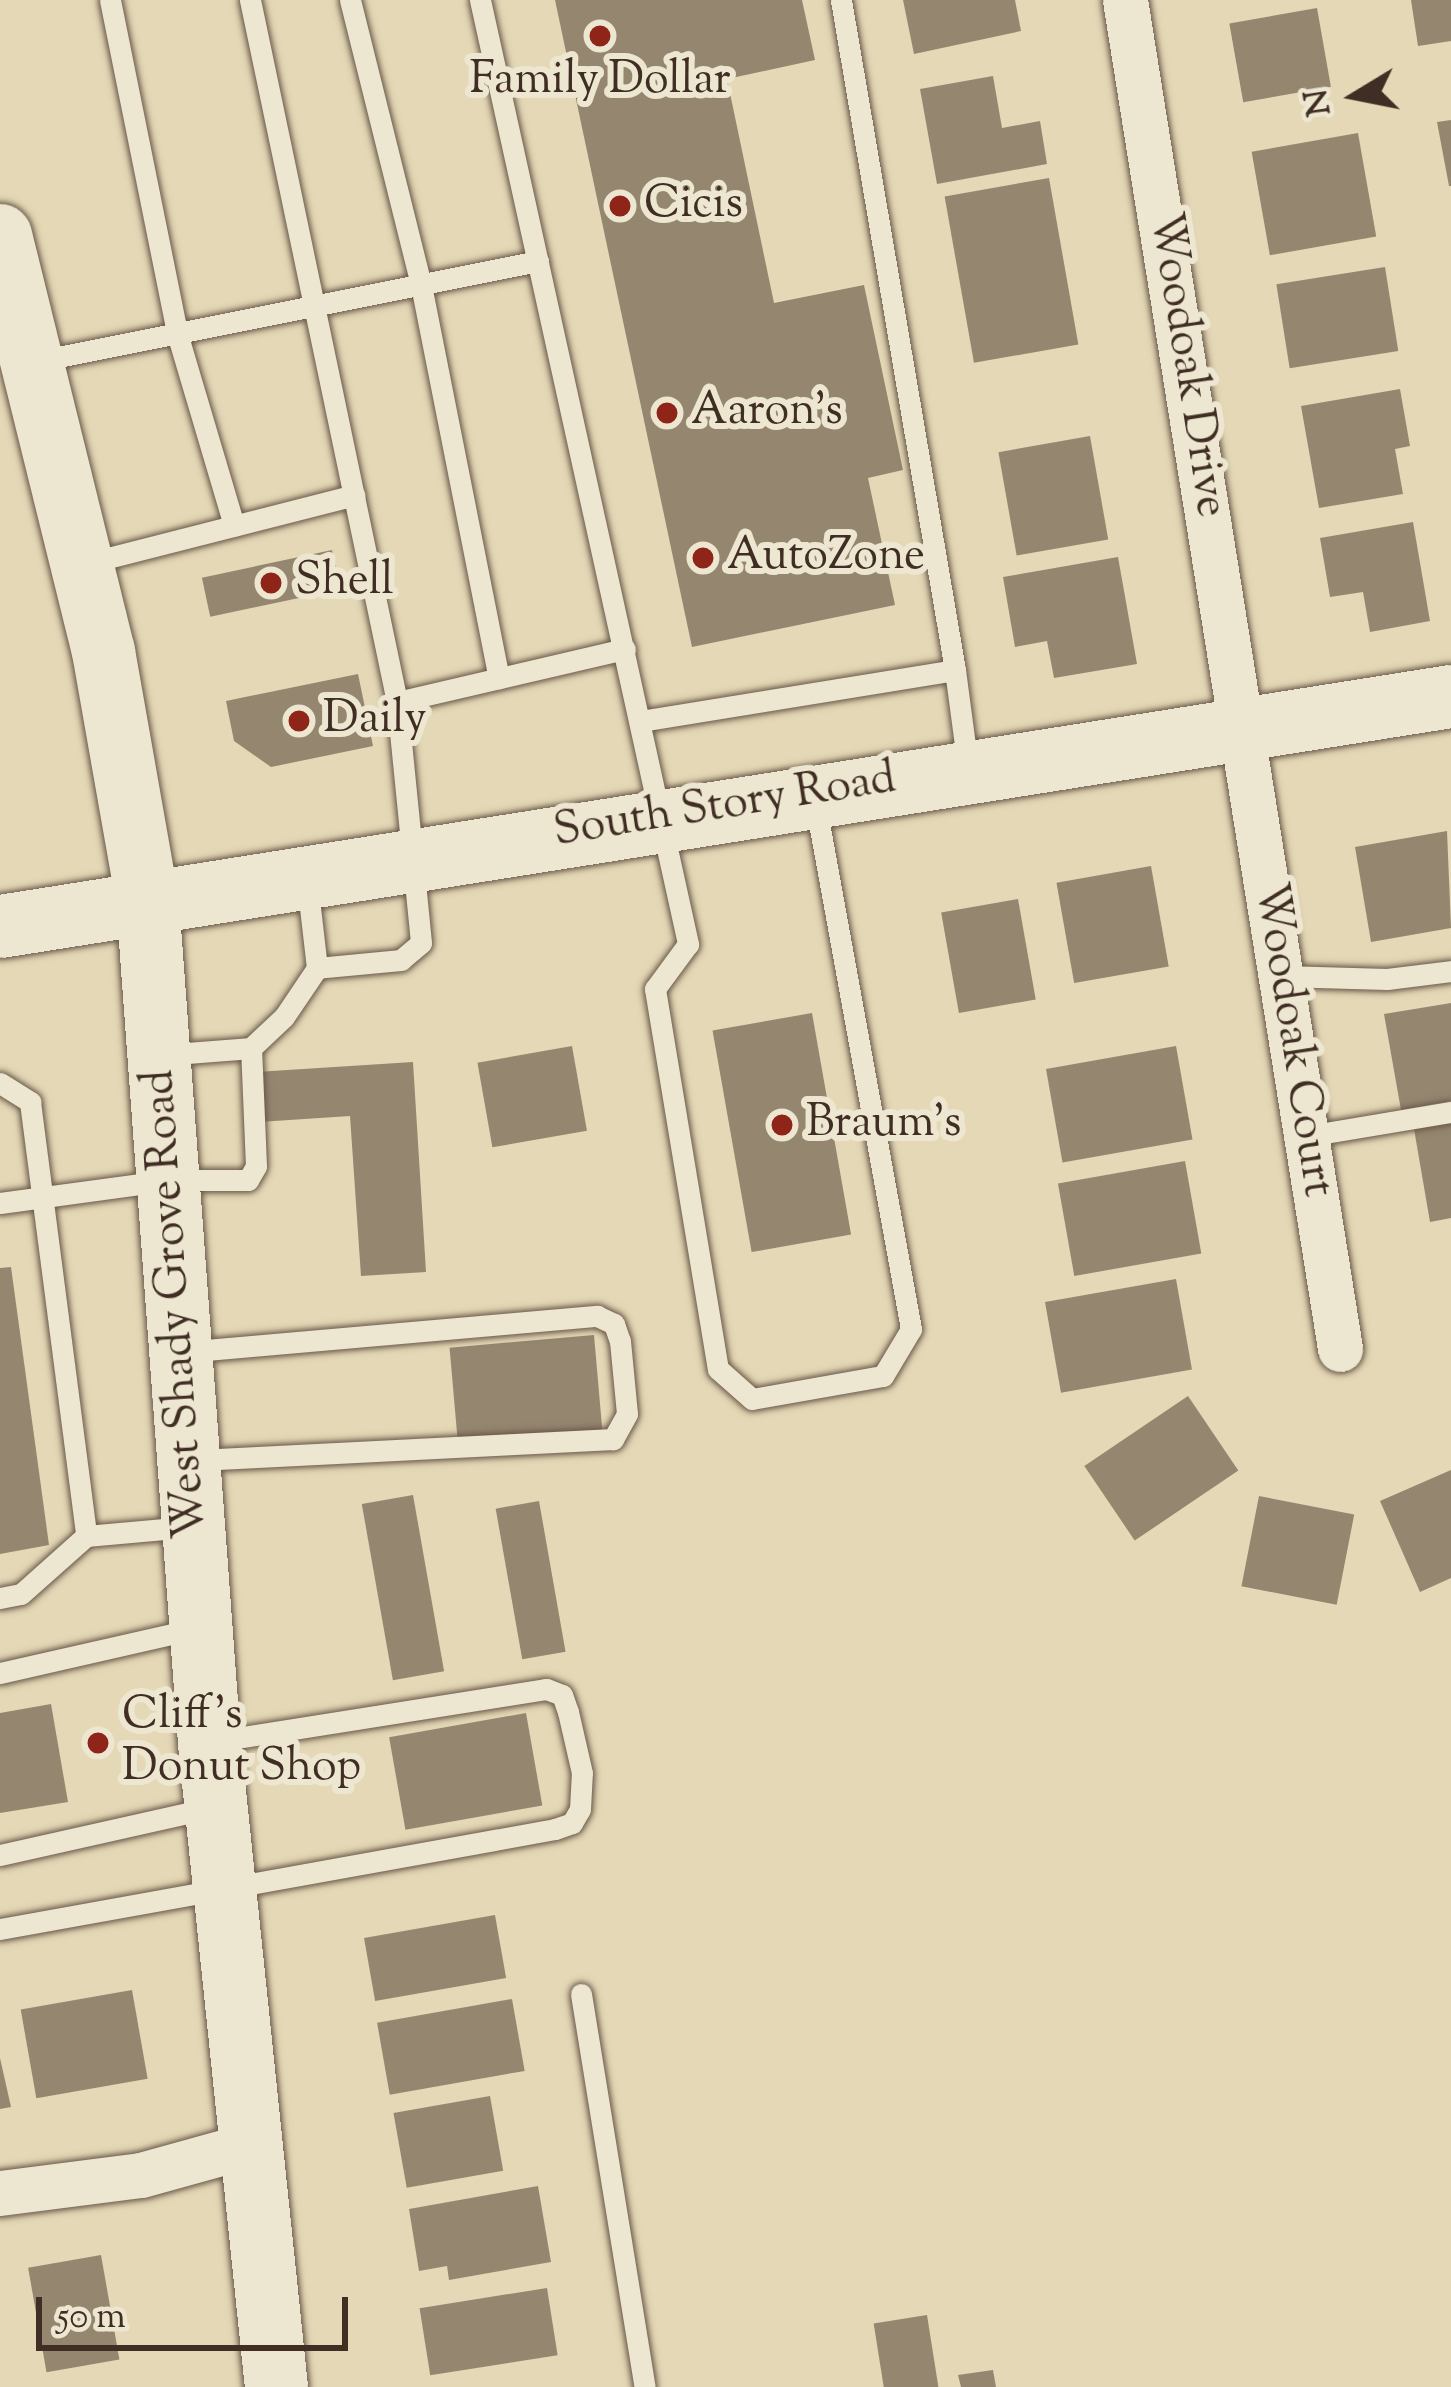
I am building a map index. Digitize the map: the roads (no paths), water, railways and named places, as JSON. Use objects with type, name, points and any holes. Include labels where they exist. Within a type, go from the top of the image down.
[{"type":"main road","name":"West Shady Grove Road","points":[[0,235],[7,297],[32,362],[81,564],[147,900],[170,1180],[176,1353],[209,1742],[276,2387]]},
{"type":"main road","name":"South Story Road","points":[[0,926],[813,793],[1451,696]]},
{"type":"street","name":"Woodoak Drive","points":[[1125,0],[1244,730]]},
{"type":"street","name":"Woodoak Court","points":[[1244,730],[1340,1349]]},
{"type":"street","points":[[0,2192],[141,2175],[254,2144]]},
{"type":"lane","points":[[110,0],[177,333],[234,526]]},
{"type":"lane","points":[[250,0],[397,702],[422,943],[401,960],[316,968]]},
{"type":"lane","points":[[350,0],[422,285],[499,678]]},
{"type":"lane","points":[[480,0],[688,944],[655,989],[718,1369],[752,1399],[883,1376],[911,1329],[813,793]]},
{"type":"lane","points":[[842,0],[968,769]]},
{"type":"lane","points":[[32,362],[538,261]]},
{"type":"lane","points":[[81,564],[354,495]]},
{"type":"lane","points":[[397,702],[625,649]]},
{"type":"lane","points":[[641,721],[955,670]]},
{"type":"lane","points":[[161,1055],[251,1048],[284,1017],[316,968],[306,874]]},
{"type":"lane","points":[[1282,976],[1387,979],[1451,971]]},
{"type":"lane","points":[[0,1203],[170,1180],[248,1180],[256,1166],[251,1048]]},
{"type":"lane","points":[[0,1083],[29,1102],[86,1536]]},
{"type":"lane","points":[[1307,1136],[1451,1112]]},
{"type":"lane","points":[[176,1353],[597,1316],[614,1324],[620,1341],[627,1414],[613,1439],[186,1461]]},
{"type":"lane","points":[[0,1598],[21,1594],[86,1536],[191,1526]]},
{"type":"lane","points":[[0,1673],[200,1627]]},
{"type":"lane","points":[[0,1929],[555,1828],[572,1823],[580,1809],[582,1773],[562,1695],[546,1689],[209,1742]]},
{"type":"lane","points":[[0,1855],[217,1807]]},
{"type":"lane","points":[[580,1994],[645,2387]]},
{"type":"place","name":"Family Dollar","points":[[600,36]]},
{"type":"place","name":"Cicis","points":[[620,206]]},
{"type":"place","name":"Aaron's","points":[[667,413]]},
{"type":"place","name":"AutoZone","points":[[703,558]]},
{"type":"place","name":"Shell","points":[[271,583]]},
{"type":"place","name":"Daily","points":[[299,721]]},
{"type":"place","name":"Braum's","points":[[782,1125]]},
{"type":"place","name":"Cliff's Donut Shop","points":[[98,1743]]}]
